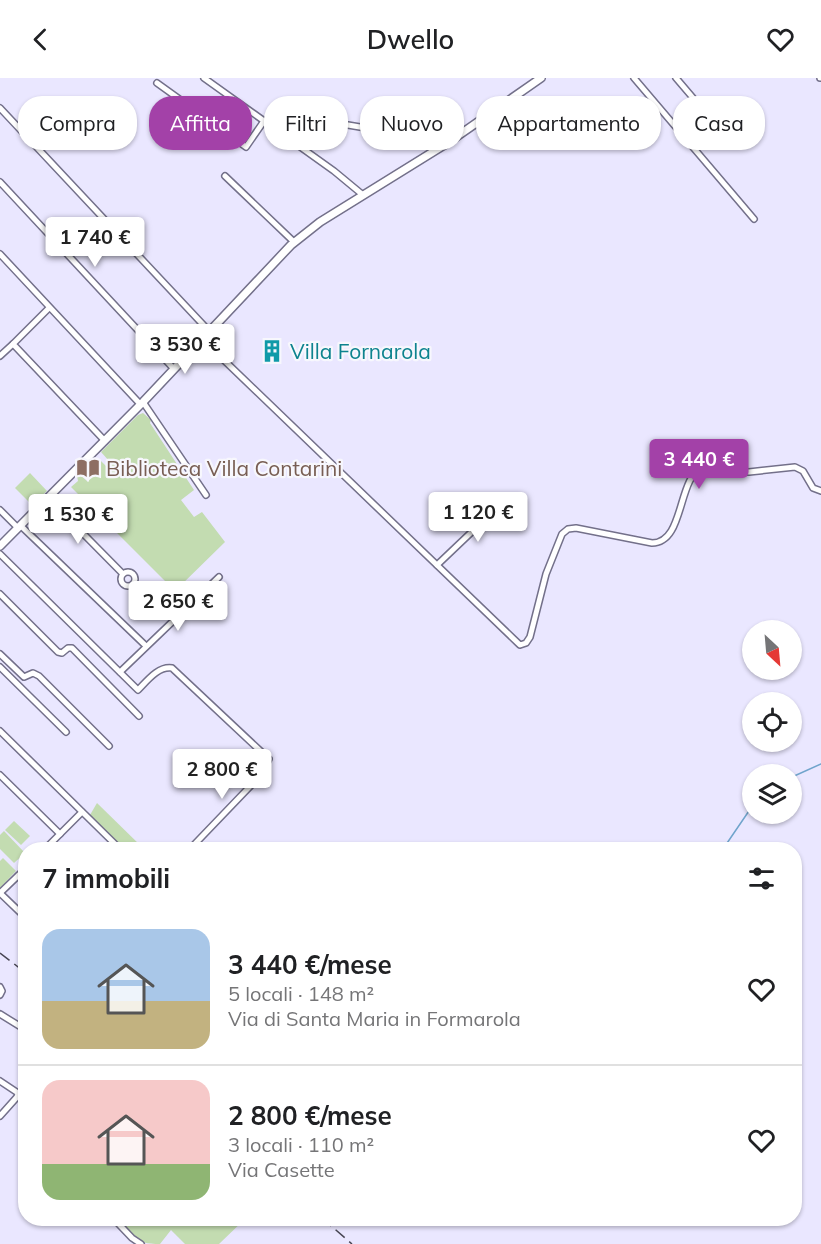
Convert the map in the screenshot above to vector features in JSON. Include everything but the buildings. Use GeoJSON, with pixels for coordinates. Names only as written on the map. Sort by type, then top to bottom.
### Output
{"type":"FeatureCollection","features":[{"type":"Feature","properties":{"kind":"main road"},"geometry":{"type":"LineString","coordinates":[[464,132],[541,78]]}},
{"type":"Feature","properties":{"kind":"main road"},"geometry":{"type":"LineString","coordinates":[[0,546],[142,404],[294,242],[320,222],[436,150]]}},
{"type":"Feature","properties":{"kind":"street"},"geometry":{"type":"LineString","coordinates":[[157,83],[246,147],[264,121],[204,78]]}},
{"type":"Feature","properties":{"kind":"street"},"geometry":{"type":"LineString","coordinates":[[634,78],[754,219]]}},
{"type":"Feature","properties":{"kind":"street"},"geometry":{"type":"LineString","coordinates":[[676,78],[691,96]]}},
{"type":"Feature","properties":{"kind":"street"},"geometry":{"type":"LineString","coordinates":[[0,108],[209,331]]}},
{"type":"Feature","properties":{"kind":"street"},"geometry":{"type":"LineString","coordinates":[[348,125],[360,127]]}},
{"type":"Feature","properties":{"kind":"street"},"geometry":{"type":"LineString","coordinates":[[305,150],[363,195]]}},
{"type":"Feature","properties":{"kind":"street"},"geometry":{"type":"LineString","coordinates":[[225,176],[294,242]]}},
{"type":"Feature","properties":{"kind":"street"},"geometry":{"type":"LineString","coordinates":[[0,182],[174,369]]}},
{"type":"Feature","properties":{"kind":"street"},"geometry":{"type":"LineString","coordinates":[[0,254],[142,404],[206,495]]}},
{"type":"Feature","properties":{"kind":"street"},"geometry":{"type":"LineString","coordinates":[[0,356],[49,308]]}},
{"type":"Feature","properties":{"kind":"street"},"geometry":{"type":"LineString","coordinates":[[202,339],[522,645],[530,637],[546,574],[562,534],[572,528],[654,543],[663,540],[672,527],[694,474],[703,467],[749,472],[795,467],[802,470],[813,488],[821,491]]}},
{"type":"Feature","properties":{"kind":"street"},"geometry":{"type":"LineString","coordinates":[[13,344],[105,441]]}},
{"type":"Feature","properties":{"kind":"street"},"geometry":{"type":"LineString","coordinates":[[49,499],[123,574]]}},
{"type":"Feature","properties":{"kind":"street"},"geometry":{"type":"LineString","coordinates":[[437,565],[479,525],[499,502]]}},
{"type":"Feature","properties":{"kind":"street"},"geometry":{"type":"LineString","coordinates":[[0,510],[146,646]]}},
{"type":"Feature","properties":{"kind":"street"},"geometry":{"type":"LineString","coordinates":[[0,554],[138,690],[162,669],[172,668],[269,759],[260,776],[197,842]]}},
{"type":"Feature","properties":{"kind":"street"},"geometry":{"type":"LineString","coordinates":[[123,574],[133,573],[135,580],[133,584]]}},
{"type":"Feature","properties":{"kind":"street"},"geometry":{"type":"LineString","coordinates":[[123,574],[122,583],[129,586],[133,584]]}},
{"type":"Feature","properties":{"kind":"street"},"geometry":{"type":"LineString","coordinates":[[120,672],[219,577]]}},
{"type":"Feature","properties":{"kind":"street"},"geometry":{"type":"LineString","coordinates":[[133,584],[156,606]]}},
{"type":"Feature","properties":{"kind":"street"},"geometry":{"type":"LineString","coordinates":[[0,594],[58,652],[72,648],[140,716]]}},
{"type":"Feature","properties":{"kind":"street"},"geometry":{"type":"LineString","coordinates":[[0,654],[24,677]]}},
{"type":"Feature","properties":{"kind":"street"},"geometry":{"type":"LineString","coordinates":[[0,667],[66,732]]}},
{"type":"Feature","properties":{"kind":"street"},"geometry":{"type":"LineString","coordinates":[[17,684],[24,677],[33,673],[39,675],[109,746]]}},
{"type":"Feature","properties":{"kind":"street"},"geometry":{"type":"LineString","coordinates":[[0,731],[113,842]]}},
{"type":"Feature","properties":{"kind":"street"},"geometry":{"type":"LineString","coordinates":[[0,775],[60,834]]}},
{"type":"Feature","properties":{"kind":"street"},"geometry":{"type":"LineString","coordinates":[[52,842],[82,812]]}},
{"type":"Feature","properties":{"kind":"street"},"geometry":{"type":"LineString","coordinates":[[18,876],[0,893],[18,910]]}},
{"type":"Feature","properties":{"kind":"street"},"geometry":{"type":"LineString","coordinates":[[0,987],[2,991],[0,995]]}},
{"type":"Feature","properties":{"kind":"street"},"geometry":{"type":"LineString","coordinates":[[0,1014],[18,1022]]}},
{"type":"Feature","properties":{"kind":"street"},"geometry":{"type":"LineString","coordinates":[[0,1081],[18,1093],[0,1116]]}},
{"type":"Feature","properties":{"kind":"street"},"geometry":{"type":"LineString","coordinates":[[121,1226],[141,1244]]}},
{"type":"Feature","properties":{"kind":"green space"},"geometry":{"type":"Polygon","coordinates":[[[143,413],[151,420],[150,423],[194,490],[181,500],[194,517],[202,512],[225,542],[175,591],[71,487],[78,481],[79,474],[87,481],[94,474],[90,469],[100,460],[106,466],[110,462],[101,452],[138,415],[143,413]]]}},
{"type":"Feature","properties":{"kind":"green space"},"geometry":{"type":"Polygon","coordinates":[[[30,473],[47,491],[32,505],[15,488],[30,473]]]}},
{"type":"Feature","properties":{"kind":"green space"},"geometry":{"type":"Polygon","coordinates":[[[97,803],[137,842],[117,842],[90,815],[97,803]]]}},
{"type":"Feature","properties":{"kind":"green space"},"geometry":{"type":"Polygon","coordinates":[[[14,821],[30,836],[24,842],[18,842],[5,830],[14,821]]]}},
{"type":"Feature","properties":{"kind":"green space"},"geometry":{"type":"Polygon","coordinates":[[[4,831],[18,846],[18,859],[14,863],[0,849],[0,835],[4,831]]]}},
{"type":"Feature","properties":{"kind":"green space"},"geometry":{"type":"Polygon","coordinates":[[[3,858],[16,871],[0,888],[0,861],[3,858]]]}},
{"type":"Feature","properties":{"kind":"green space"},"geometry":{"type":"Polygon","coordinates":[[[122,1226],[238,1226],[219,1244],[185,1244],[171,1230],[160,1244],[151,1244],[139,1241],[122,1226]]]}},
{"type":"Feature","properties":{"kind":"waterway"},"geometry":{"type":"LineString","coordinates":[[802,773],[821,764]]}},
{"type":"Feature","properties":{"kind":"waterway"},"geometry":{"type":"LineString","coordinates":[[728,842],[742,821]]}},
{"type":"Feature","properties":{"kind":"railway"},"geometry":{"type":"LineString","coordinates":[[0,953],[18,967]]}},
{"type":"Feature","properties":{"kind":"railway"},"geometry":{"type":"LineString","coordinates":[[331,1226],[352,1244]]}},
{"type":"Feature","properties":{"kind":"place","name":"Villa Fornarola"},"geometry":{"type":"Point","coordinates":[272,351]}},
{"type":"Feature","properties":{"kind":"place","name":"Biblioteca Villa Contarini"},"geometry":{"type":"Point","coordinates":[88,468]}}]}
